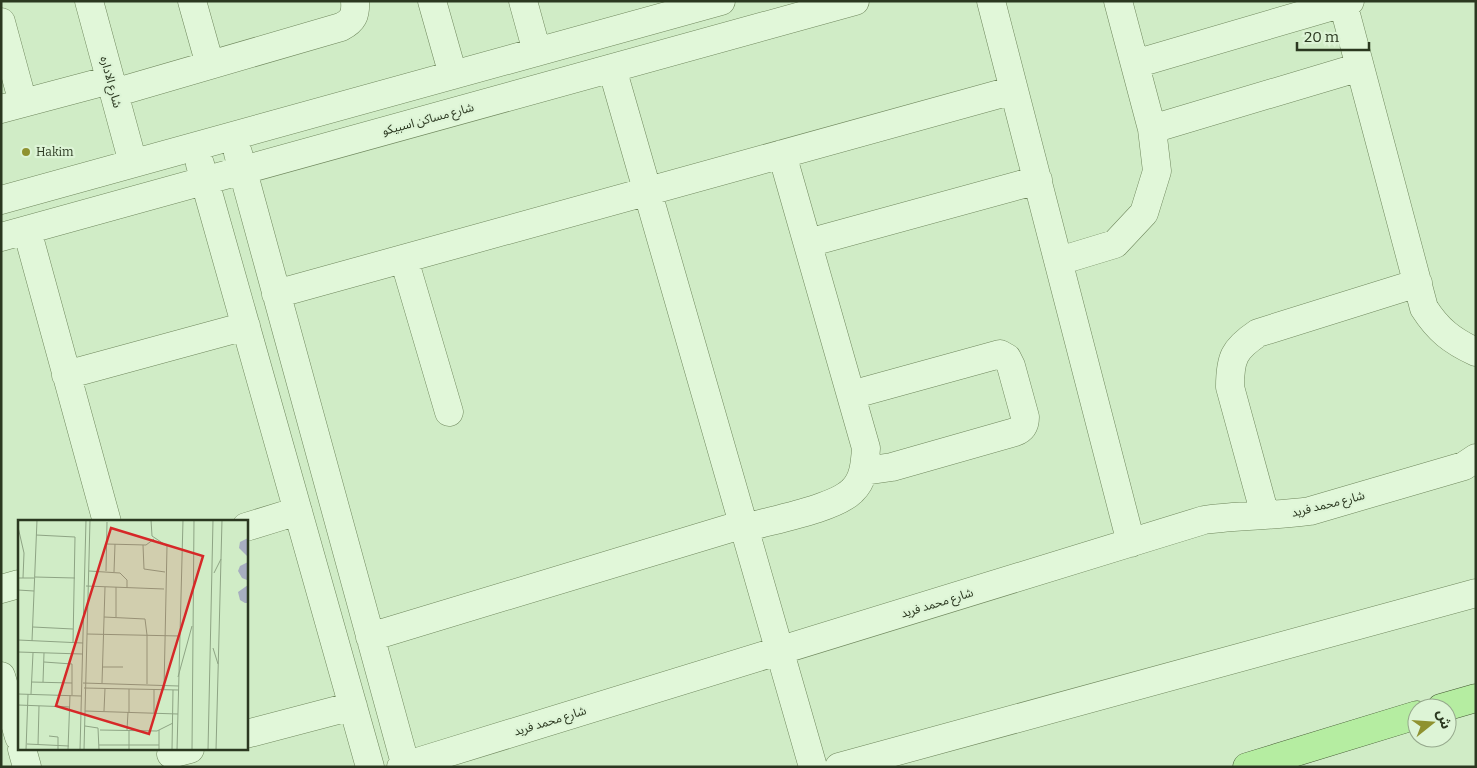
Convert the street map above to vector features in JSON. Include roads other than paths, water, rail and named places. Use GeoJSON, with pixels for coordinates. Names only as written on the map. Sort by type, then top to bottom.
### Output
{"type":"FeatureCollection","features":[{"type":"Feature","properties":{"kind":"main road"},"geometry":{"type":"LineString","coordinates":[[1457,704],[1476,698]]}},
{"type":"Feature","properties":{"kind":"main road"},"geometry":{"type":"LineString","coordinates":[[1248,767],[1407,718]]}},
{"type":"Feature","properties":{"kind":"street","name":"شارع الاداره"},"geometry":{"type":"LineString","coordinates":[[89,1],[133,163]]}},
{"type":"Feature","properties":{"kind":"street"},"geometry":{"type":"LineString","coordinates":[[192,1],[210,66]]}},
{"type":"Feature","properties":{"kind":"street"},"geometry":{"type":"LineString","coordinates":[[1,22],[12,106],[210,66],[341,27],[351,22],[356,11],[355,1]]}},
{"type":"Feature","properties":{"kind":"street"},"geometry":{"type":"LineString","coordinates":[[432,1],[453,75]]}},
{"type":"Feature","properties":{"kind":"street"},"geometry":{"type":"LineString","coordinates":[[523,1],[536,52]]}},
{"type":"Feature","properties":{"kind":"street"},"geometry":{"type":"LineString","coordinates":[[1,200],[721,1]]}},
{"type":"Feature","properties":{"kind":"street","name":"شارع مساكن اسبيكو"},"geometry":{"type":"LineString","coordinates":[[14,233],[855,1]]}},
{"type":"Feature","properties":{"kind":"street"},"geometry":{"type":"LineString","coordinates":[[991,1],[1131,543]]}},
{"type":"Feature","properties":{"kind":"street"},"geometry":{"type":"LineString","coordinates":[[1058,261],[1115,244],[1144,213],[1157,172],[1152,128],[1118,1]]}},
{"type":"Feature","properties":{"kind":"street"},"geometry":{"type":"LineString","coordinates":[[1135,64],[1346,2],[1360,68],[1424,308],[1436,326],[1452,341],[1476,352]]}},
{"type":"Feature","properties":{"kind":"street"},"geometry":{"type":"LineString","coordinates":[[612,68],[813,767]]}},
{"type":"Feature","properties":{"kind":"street"},"geometry":{"type":"LineString","coordinates":[[1152,128],[1360,68]]}},
{"type":"Feature","properties":{"kind":"street"},"geometry":{"type":"LineString","coordinates":[[276,294],[1014,90]]}},
{"type":"Feature","properties":{"kind":"street"},"geometry":{"type":"LineString","coordinates":[[233,136],[404,766]]}},
{"type":"Feature","properties":{"kind":"street"},"geometry":{"type":"LineString","coordinates":[[195,146],[370,767]]}},
{"type":"Feature","properties":{"kind":"street"},"geometry":{"type":"LineString","coordinates":[[370,637],[744,526],[833,503],[852,491],[864,471],[866,448],[782,154]]}},
{"type":"Feature","properties":{"kind":"street"},"geometry":{"type":"LineString","coordinates":[[808,243],[1038,180]]}},
{"type":"Feature","properties":{"kind":"street"},"geometry":{"type":"LineString","coordinates":[[14,233],[66,375],[106,520]]}},
{"type":"Feature","properties":{"kind":"street"},"geometry":{"type":"LineString","coordinates":[[404,259],[449,412]]}},
{"type":"Feature","properties":{"kind":"street"},"geometry":{"type":"LineString","coordinates":[[1265,515],[1230,387],[1230,365],[1240,346],[1258,333],[1418,283]]}},
{"type":"Feature","properties":{"kind":"street"},"geometry":{"type":"LineString","coordinates":[[66,375],[246,326]]}},
{"type":"Feature","properties":{"kind":"street"},"geometry":{"type":"LineString","coordinates":[[851,395],[1000,354],[1007,358],[1011,366],[1025,417],[1025,424],[1015,432],[892,467],[864,471]]}},
{"type":"Feature","properties":{"kind":"street","name":"شارع محمد فريد"},"geometry":{"type":"LineString","coordinates":[[404,766],[1204,520],[1310,510],[1464,466],[1476,458]]}},
{"type":"Feature","properties":{"kind":"street"},"geometry":{"type":"LineString","coordinates":[[248,526],[298,512]]}},
{"type":"Feature","properties":{"kind":"street"},"geometry":{"type":"LineString","coordinates":[[1,589],[18,584]]}},
{"type":"Feature","properties":{"kind":"street"},"geometry":{"type":"LineString","coordinates":[[839,767],[1476,593]]}},
{"type":"Feature","properties":{"kind":"street"},"geometry":{"type":"LineString","coordinates":[[1,676],[18,734]]}},
{"type":"Feature","properties":{"kind":"street"},"geometry":{"type":"LineString","coordinates":[[248,733],[352,706]]}},
{"type":"Feature","properties":{"kind":"street"},"geometry":{"type":"LineString","coordinates":[[22,750],[27,767]]}},
{"type":"Feature","properties":{"kind":"place","name":"Hakim"},"geometry":{"type":"Point","coordinates":[26,152]}}]}
